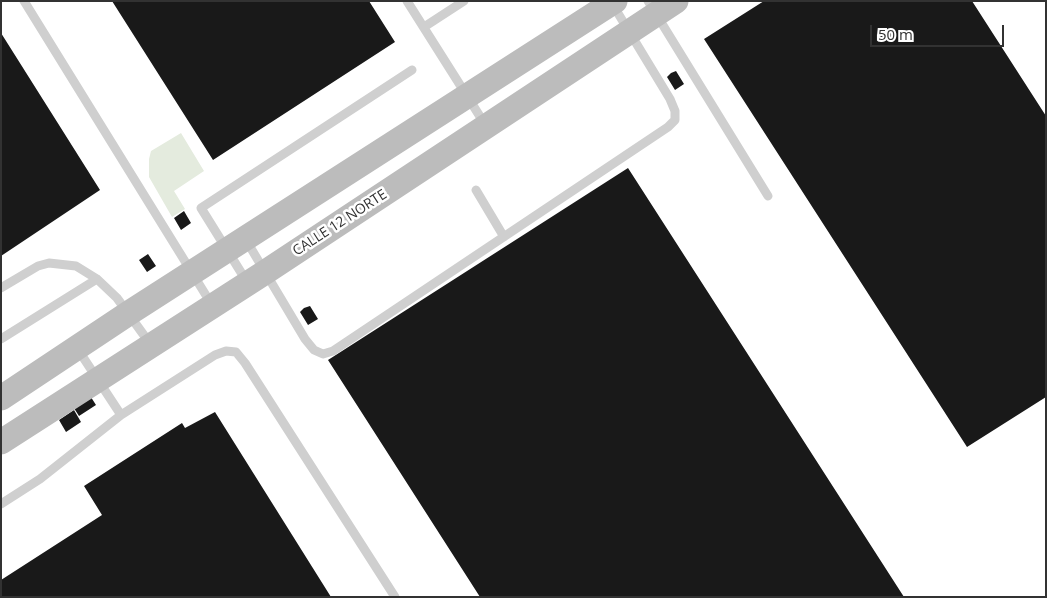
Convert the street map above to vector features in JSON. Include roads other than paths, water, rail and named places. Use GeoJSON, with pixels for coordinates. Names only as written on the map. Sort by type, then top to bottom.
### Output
{"type":"FeatureCollection","features":[{"type":"Feature","properties":{"kind":"main road"},"geometry":{"type":"LineString","coordinates":[[1,398],[613,2]]}},
{"type":"Feature","properties":{"kind":"main road","name":"CALLE 12 NORTE"},"geometry":{"type":"LineString","coordinates":[[1,442],[256,278],[630,32],[660,6]]}},
{"type":"Feature","properties":{"kind":"lane"},"geometry":{"type":"LineString","coordinates":[[24,1],[212,306]]}},
{"type":"Feature","properties":{"kind":"lane"},"geometry":{"type":"LineString","coordinates":[[408,1],[487,126]]}},
{"type":"Feature","properties":{"kind":"lane"},"geometry":{"type":"LineString","coordinates":[[424,27],[464,1]]}},
{"type":"Feature","properties":{"kind":"lane"},"geometry":{"type":"LineString","coordinates":[[412,70],[200,208],[237,245],[256,278],[314,350],[323,354],[333,352],[668,127],[675,120],[675,111],[670,99],[613,2]]}},
{"type":"Feature","properties":{"kind":"lane"},"geometry":{"type":"LineString","coordinates":[[660,6],[768,196]]}},
{"type":"Feature","properties":{"kind":"lane"},"geometry":{"type":"LineString","coordinates":[[476,190],[504,237]]}},
{"type":"Feature","properties":{"kind":"lane"},"geometry":{"type":"LineString","coordinates":[[237,245],[256,278]]}},
{"type":"Feature","properties":{"kind":"lane"},"geometry":{"type":"LineString","coordinates":[[1,288],[38,266],[49,263],[76,266],[97,279],[117,298],[151,345]]}},
{"type":"Feature","properties":{"kind":"lane"},"geometry":{"type":"LineString","coordinates":[[1,339],[97,279]]}},
{"type":"Feature","properties":{"kind":"lane"},"geometry":{"type":"LineString","coordinates":[[77,348],[121,415]]}},
{"type":"Feature","properties":{"kind":"lane"},"geometry":{"type":"LineString","coordinates":[[1,504],[40,479],[121,415],[215,355],[226,351],[236,352],[245,363],[395,597]]}}]}
